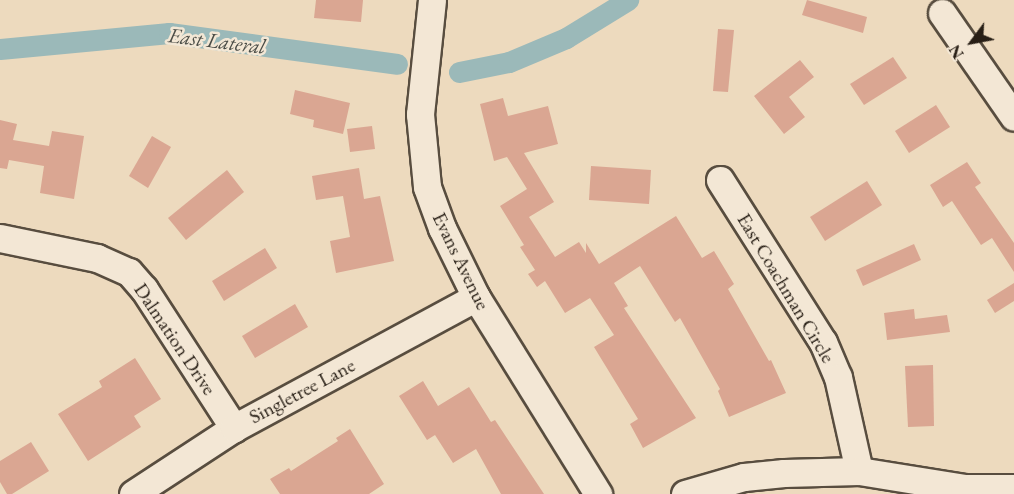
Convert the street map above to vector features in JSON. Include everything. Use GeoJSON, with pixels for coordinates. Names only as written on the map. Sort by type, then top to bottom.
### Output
{"type":"FeatureCollection","features":[{"type":"Feature","properties":{"kind":"street","name":"Evans Avenue"},"geometry":{"type":"LineString","coordinates":[[432,0],[420,114],[427,187],[442,228],[476,297],[598,494]]}},
{"type":"Feature","properties":{"kind":"street"},"geometry":{"type":"LineString","coordinates":[[942,13],[1012,110]]}},
{"type":"Feature","properties":{"kind":"street","name":"East Coachman Circle"},"geometry":{"type":"LineString","coordinates":[[720,180],[823,342],[838,377],[860,471]]}},
{"type":"Feature","properties":{"kind":"street","name":"Dalmation Drive"},"geometry":{"type":"LineString","coordinates":[[0,238],[97,258],[129,272],[144,289],[234,428]]}},
{"type":"Feature","properties":{"kind":"street","name":"Singletree Lane"},"geometry":{"type":"LineString","coordinates":[[133,494],[234,428],[476,297]]}},
{"type":"Feature","properties":{"kind":"street"},"geometry":{"type":"LineString","coordinates":[[685,494],[744,477],[860,471],[964,488],[1014,488]]}},
{"type":"Feature","properties":{"kind":"building"},"geometry":{"type":"Polygon","coordinates":[[[316,0],[363,0],[361,22],[314,18],[316,0]]]}},
{"type":"Feature","properties":{"kind":"building"},"geometry":{"type":"Polygon","coordinates":[[[807,0],[867,17],[863,33],[802,15],[807,0]]]}},
{"type":"Feature","properties":{"kind":"building"},"geometry":{"type":"Polygon","coordinates":[[[718,29],[734,30],[728,92],[713,91],[718,29]]]}},
{"type":"Feature","properties":{"kind":"building"},"geometry":{"type":"Polygon","coordinates":[[[893,57],[907,78],[864,105],[850,84],[893,57]]]}},
{"type":"Feature","properties":{"kind":"building"},"geometry":{"type":"Polygon","coordinates":[[[800,60],[814,77],[789,97],[805,117],[784,134],[754,96],[800,60]]]}},
{"type":"Feature","properties":{"kind":"building"},"geometry":{"type":"Polygon","coordinates":[[[295,90],[350,103],[343,134],[313,127],[314,120],[290,114],[295,90]]]}},
{"type":"Feature","properties":{"kind":"building"},"geometry":{"type":"Polygon","coordinates":[[[503,98],[508,116],[548,106],[558,144],[524,153],[554,202],[529,217],[555,257],[579,242],[586,253],[586,243],[599,264],[676,216],[702,258],[714,251],[734,284],[728,289],[769,361],[771,360],[786,393],[729,417],[718,391],[720,389],[680,318],[675,322],[640,266],[614,283],[628,306],[624,308],[696,418],[643,448],[630,424],[638,419],[594,347],[614,335],[590,298],[565,313],[545,281],[537,287],[528,274],[535,270],[520,247],[524,245],[500,206],[527,189],[507,157],[494,161],[480,104],[503,98]]]}},
{"type":"Feature","properties":{"kind":"building"},"geometry":{"type":"Polygon","coordinates":[[[936,105],[950,127],[909,153],[895,131],[936,105]]]}},
{"type":"Feature","properties":{"kind":"building"},"geometry":{"type":"Polygon","coordinates":[[[0,120],[17,124],[13,140],[49,146],[52,131],[84,136],[74,199],[40,193],[44,166],[9,160],[7,169],[0,168],[0,120]]]}},
{"type":"Feature","properties":{"kind":"building"},"geometry":{"type":"Polygon","coordinates":[[[372,126],[375,149],[350,152],[347,129],[372,126]]]}},
{"type":"Feature","properties":{"kind":"building"},"geometry":{"type":"Polygon","coordinates":[[[152,136],[171,147],[148,188],[129,176],[152,136]]]}},
{"type":"Feature","properties":{"kind":"building"},"geometry":{"type":"Polygon","coordinates":[[[967,162],[981,183],[975,187],[1014,243],[1014,272],[992,238],[981,245],[952,201],[943,207],[930,185],[967,162]]]}},
{"type":"Feature","properties":{"kind":"building"},"geometry":{"type":"Polygon","coordinates":[[[591,166],[651,170],[649,204],[589,200],[591,166]]]}},
{"type":"Feature","properties":{"kind":"building"},"geometry":{"type":"Polygon","coordinates":[[[359,168],[364,199],[380,196],[394,261],[336,273],[330,241],[350,237],[343,196],[316,200],[312,176],[359,168]]]}},
{"type":"Feature","properties":{"kind":"building"},"geometry":{"type":"Polygon","coordinates":[[[227,170],[244,192],[186,240],[168,218],[227,170]]]}},
{"type":"Feature","properties":{"kind":"building"},"geometry":{"type":"Polygon","coordinates":[[[867,181],[882,205],[825,241],[810,217],[867,181]]]}},
{"type":"Feature","properties":{"kind":"building"},"geometry":{"type":"Polygon","coordinates":[[[914,244],[921,260],[863,286],[856,270],[914,244]]]}},
{"type":"Feature","properties":{"kind":"building"},"geometry":{"type":"Polygon","coordinates":[[[265,248],[277,268],[224,301],[212,281],[265,248]]]}},
{"type":"Feature","properties":{"kind":"building"},"geometry":{"type":"Polygon","coordinates":[[[1014,283],[1014,301],[995,313],[987,300],[1014,283]]]}},
{"type":"Feature","properties":{"kind":"building"},"geometry":{"type":"Polygon","coordinates":[[[295,304],[308,327],[255,358],[242,336],[295,304]]]}},
{"type":"Feature","properties":{"kind":"building"},"geometry":{"type":"Polygon","coordinates":[[[914,309],[915,319],[947,315],[950,332],[887,340],[884,313],[914,309]]]}},
{"type":"Feature","properties":{"kind":"building"},"geometry":{"type":"Polygon","coordinates":[[[135,358],[161,399],[134,416],[141,427],[88,461],[58,414],[102,387],[99,381],[135,358]]]}},
{"type":"Feature","properties":{"kind":"building"},"geometry":{"type":"Polygon","coordinates":[[[933,365],[934,426],[908,427],[905,366],[933,365]]]}},
{"type":"Feature","properties":{"kind":"building"},"geometry":{"type":"Polygon","coordinates":[[[423,381],[438,406],[469,387],[491,422],[495,420],[544,494],[501,494],[476,449],[453,463],[435,435],[427,440],[399,396],[423,381]]]}},
{"type":"Feature","properties":{"kind":"building"},"geometry":{"type":"Polygon","coordinates":[[[350,429],[384,484],[369,494],[280,494],[270,479],[289,468],[291,471],[338,441],[336,438],[350,429]]]}},
{"type":"Feature","properties":{"kind":"building"},"geometry":{"type":"Polygon","coordinates":[[[31,442],[49,471],[12,494],[7,494],[0,482],[0,461],[31,442]]]}},
{"type":"Feature","properties":{"kind":"waterway","name":"East Lateral"},"geometry":{"type":"LineString","coordinates":[[459,72],[509,62],[566,38],[628,0]]}},
{"type":"Feature","properties":{"kind":"waterway","name":"East Lateral"},"geometry":{"type":"LineString","coordinates":[[0,49],[169,33],[397,64]]}}]}
